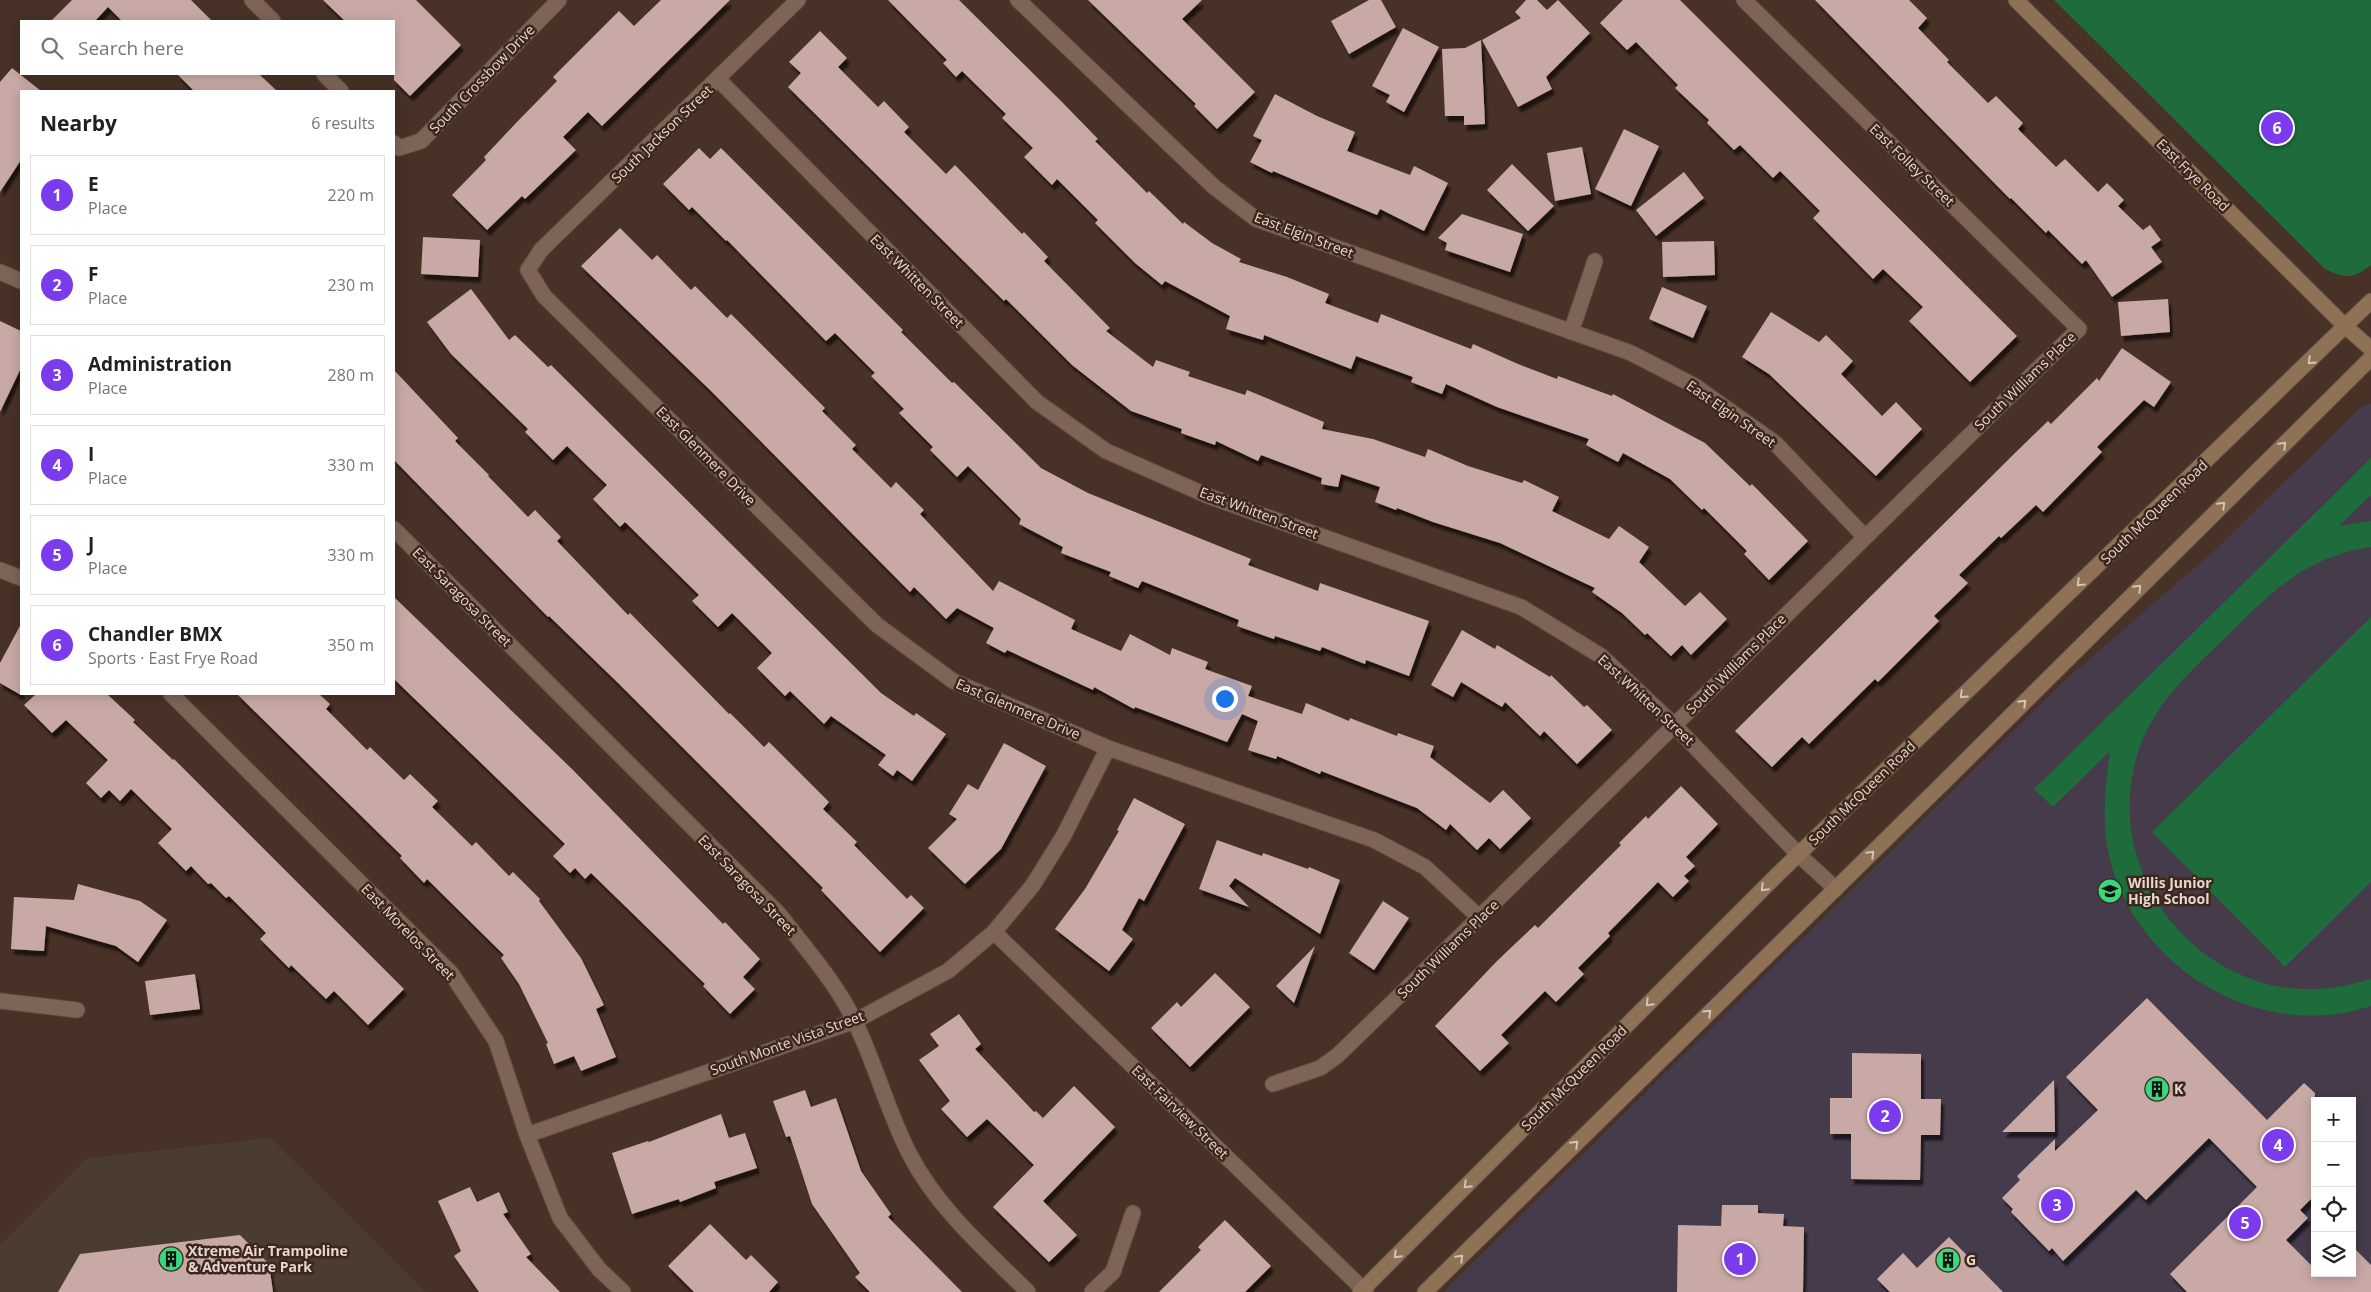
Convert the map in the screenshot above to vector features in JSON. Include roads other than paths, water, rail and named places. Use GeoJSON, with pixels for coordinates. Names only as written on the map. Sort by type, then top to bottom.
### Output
{"type":"FeatureCollection","features":[{"type":"Feature","properties":{"kind":"main road","name":"East Frye Road"},"geometry":{"type":"LineString","coordinates":[[2016,0],[2345,326],[2371,349]]}},
{"type":"Feature","properties":{"kind":"main road","name":"South McQueen Road"},"geometry":{"type":"LineString","coordinates":[[1363,1291],[1799,855],[2371,301]]}},
{"type":"Feature","properties":{"kind":"main road"},"geometry":{"type":"LineString","coordinates":[[1425,1292],[1836,889],[2371,358]]}},
{"type":"Feature","properties":{"kind":"street"},"geometry":{"type":"LineString","coordinates":[[252,0],[272,20]]}},
{"type":"Feature","properties":{"kind":"street","name":"South Crossbow Drive"},"geometry":{"type":"LineString","coordinates":[[396,145],[421,141],[559,0]]}},
{"type":"Feature","properties":{"kind":"street","name":"South Jackson Street"},"geometry":{"type":"LineString","coordinates":[[528,270],[541,250],[798,0]]}},
{"type":"Feature","properties":{"kind":"street","name":"East Folley Street"},"geometry":{"type":"LineString","coordinates":[[1744,0],[2079,329]]}},
{"type":"Feature","properties":{"kind":"street","name":"East Elgin Street"},"geometry":{"type":"LineString","coordinates":[[1021,1],[1214,187],[1256,218],[1631,353],[1695,386],[1775,443],[1864,536]]}},
{"type":"Feature","properties":{"kind":"street"},"geometry":{"type":"LineString","coordinates":[[325,75],[340,90]]}},
{"type":"Feature","properties":{"kind":"street","name":"East Whitten Street"},"geometry":{"type":"LineString","coordinates":[[718,79],[1037,402],[1106,451],[1208,496],[1521,607],[1601,656],[1675,726],[1799,855],[1836,889]]}},
{"type":"Feature","properties":{"kind":"street"},"geometry":{"type":"LineString","coordinates":[[1571,332],[1595,262]]}},
{"type":"Feature","properties":{"kind":"street","name":"East Glenmere Drive"},"geometry":{"type":"LineString","coordinates":[[528,270],[544,296],[877,625],[953,682],[1108,748],[1374,840],[1425,867],[1480,918]]}},
{"type":"Feature","properties":{"kind":"street"},"geometry":{"type":"LineString","coordinates":[[0,272],[20,281]]}},
{"type":"Feature","properties":{"kind":"street","name":"South Williams Place"},"geometry":{"type":"LineString","coordinates":[[1273,1084],[1320,1068],[1337,1056],[1675,726],[1864,536],[2079,329]]}},
{"type":"Feature","properties":{"kind":"street","name":"East Saragosa Street"},"geometry":{"type":"LineString","coordinates":[[395,530],[778,914],[822,968],[855,1021],[909,1155],[927,1183],[956,1221],[1028,1292]]}},
{"type":"Feature","properties":{"kind":"street"},"geometry":{"type":"LineString","coordinates":[[0,570],[20,578]]}},
{"type":"Feature","properties":{"kind":"street","name":"East Morelos Street"},"geometry":{"type":"LineString","coordinates":[[173,695],[451,973],[496,1041],[527,1135],[560,1218],[599,1269],[623,1292]]}},
{"type":"Feature","properties":{"kind":"street","name":"South Monte Vista Street"},"geometry":{"type":"LineString","coordinates":[[527,1135],[855,1021],[948,971],[994,932],[1038,877],[1064,835],[1108,748]]}},
{"type":"Feature","properties":{"kind":"street","name":"East Fairview Street"},"geometry":{"type":"LineString","coordinates":[[994,932],[1363,1291]]}},
{"type":"Feature","properties":{"kind":"street"},"geometry":{"type":"LineString","coordinates":[[0,1001],[77,1010]]}},
{"type":"Feature","properties":{"kind":"street"},"geometry":{"type":"LineString","coordinates":[[1092,1292],[1113,1272],[1132,1213]]}},
{"type":"Feature","properties":{"kind":"place","name":"Chandler BMX"},"geometry":{"type":"Point","coordinates":[2277,128]}},
{"type":"Feature","properties":{"kind":"place","name":"Willis Junior High School"},"geometry":{"type":"Point","coordinates":[2110,891]}},
{"type":"Feature","properties":{"kind":"place","name":"K"},"geometry":{"type":"Point","coordinates":[2157,1089]}},
{"type":"Feature","properties":{"kind":"place","name":"F"},"geometry":{"type":"Point","coordinates":[1885,1116]}},
{"type":"Feature","properties":{"kind":"place","name":"I"},"geometry":{"type":"Point","coordinates":[2278,1145]}},
{"type":"Feature","properties":{"kind":"place","name":"Administration"},"geometry":{"type":"Point","coordinates":[2057,1205]}},
{"type":"Feature","properties":{"kind":"place","name":"J"},"geometry":{"type":"Point","coordinates":[2245,1223]}},
{"type":"Feature","properties":{"kind":"place","name":"Xtreme Air Trampoline & Adventure Park"},"geometry":{"type":"Point","coordinates":[171,1259]}},
{"type":"Feature","properties":{"kind":"place","name":"E"},"geometry":{"type":"Point","coordinates":[1740,1259]}},
{"type":"Feature","properties":{"kind":"place","name":"G"},"geometry":{"type":"Point","coordinates":[1948,1260]}}]}
